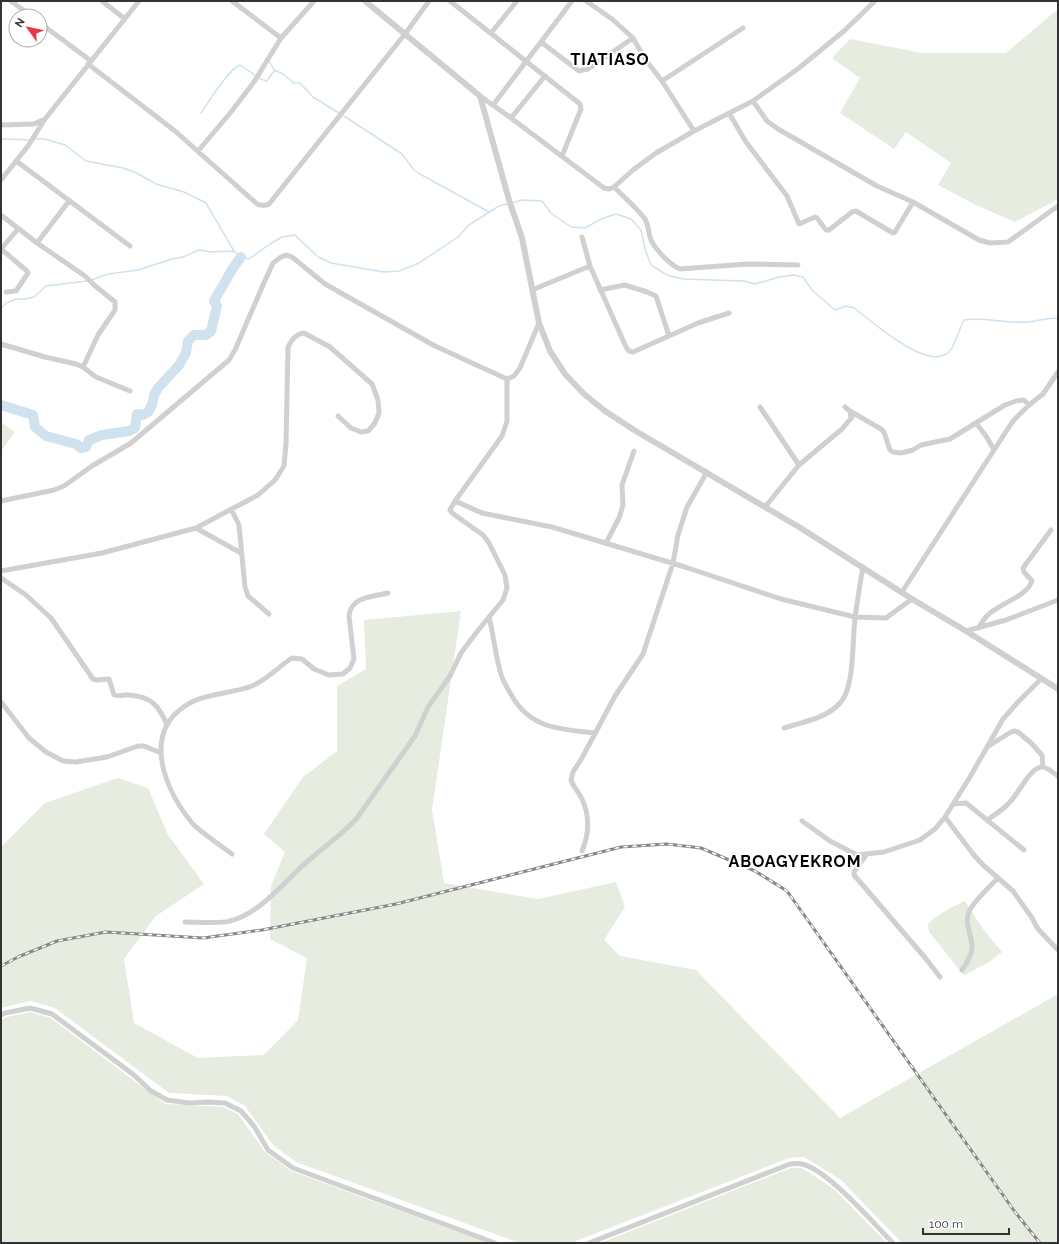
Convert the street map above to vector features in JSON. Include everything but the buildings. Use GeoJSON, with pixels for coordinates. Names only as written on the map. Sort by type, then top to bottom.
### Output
{"type":"FeatureCollection","features":[{"type":"Feature","properties":{"kind":"street"},"geometry":{"type":"LineString","coordinates":[[11,1],[20,8]]}},
{"type":"Feature","properties":{"kind":"street"},"geometry":{"type":"LineString","coordinates":[[102,1],[125,19]]}},
{"type":"Feature","properties":{"kind":"street"},"geometry":{"type":"LineString","coordinates":[[1,180],[28,146],[36,131],[45,119],[139,1]]}},
{"type":"Feature","properties":{"kind":"street"},"geometry":{"type":"LineString","coordinates":[[232,1],[281,38]]}},
{"type":"Feature","properties":{"kind":"street"},"geometry":{"type":"LineString","coordinates":[[198,152],[254,82],[281,38],[314,1]]}},
{"type":"Feature","properties":{"kind":"street"},"geometry":{"type":"LineString","coordinates":[[364,1],[480,96],[604,188],[609,189],[614,187],[633,170],[656,154],[694,131],[753,101],[799,68],[844,31],[876,1]]}},
{"type":"Feature","properties":{"kind":"street"},"geometry":{"type":"LineString","coordinates":[[48,29],[164,122],[261,206],[270,204],[406,34],[429,1]]}},
{"type":"Feature","properties":{"kind":"street"},"geometry":{"type":"LineString","coordinates":[[450,1],[580,104],[581,109],[562,156]]}},
{"type":"Feature","properties":{"kind":"street"},"geometry":{"type":"LineString","coordinates":[[491,33],[517,1]]}},
{"type":"Feature","properties":{"kind":"street"},"geometry":{"type":"LineString","coordinates":[[493,105],[572,1]]}},
{"type":"Feature","properties":{"kind":"street"},"geometry":{"type":"LineString","coordinates":[[586,1],[612,18],[634,38],[645,59],[662,81],[694,131]]}},
{"type":"Feature","properties":{"kind":"street"},"geometry":{"type":"LineString","coordinates":[[662,81],[743,28]]}},
{"type":"Feature","properties":{"kind":"street"},"geometry":{"type":"LineString","coordinates":[[541,42],[580,71],[588,69],[634,38]]}},
{"type":"Feature","properties":{"kind":"street"},"geometry":{"type":"LineString","coordinates":[[511,118],[545,76]]}},
{"type":"Feature","properties":{"kind":"street"},"geometry":{"type":"LineString","coordinates":[[480,96],[508,200],[522,238],[539,323],[550,351],[565,374],[584,394],[605,411],[634,430],[765,507],[912,599],[966,630],[1057,688]]}},
{"type":"Feature","properties":{"kind":"street"},"geometry":{"type":"LineString","coordinates":[[753,101],[767,121],[778,129],[877,186],[913,202],[979,240],[1000,244],[1008,242],[1058,206]]}},
{"type":"Feature","properties":{"kind":"street"},"geometry":{"type":"LineString","coordinates":[[729,113],[746,142],[787,196],[799,224],[815,217],[826,230],[829,230],[856,210],[893,233],[913,202]]}},
{"type":"Feature","properties":{"kind":"street"},"geometry":{"type":"LineString","coordinates":[[1,125],[34,124],[45,119]]}},
{"type":"Feature","properties":{"kind":"street"},"geometry":{"type":"LineString","coordinates":[[16,162],[130,246]]}},
{"type":"Feature","properties":{"kind":"street"},"geometry":{"type":"LineString","coordinates":[[614,187],[646,221],[651,240],[674,267],[680,269],[747,264],[798,265]]}},
{"type":"Feature","properties":{"kind":"street"},"geometry":{"type":"LineString","coordinates":[[37,243],[69,201]]}},
{"type":"Feature","properties":{"kind":"street"},"geometry":{"type":"LineString","coordinates":[[1,215],[37,243],[85,276],[115,302],[115,310],[98,335],[83,367]]}},
{"type":"Feature","properties":{"kind":"street"},"geometry":{"type":"LineString","coordinates":[[6,292],[16,290],[28,273],[1,249],[18,229]]}},
{"type":"Feature","properties":{"kind":"street"},"geometry":{"type":"LineString","coordinates":[[582,237],[590,266],[628,351],[633,352],[698,323],[729,313]]}},
{"type":"Feature","properties":{"kind":"street"},"geometry":{"type":"LineString","coordinates":[[1,500],[54,490],[64,486],[92,466],[131,443],[229,360],[235,350],[262,285],[273,263],[286,255],[292,257],[326,284],[428,342],[507,379],[514,376],[520,368],[539,323]]}},
{"type":"Feature","properties":{"kind":"street"},"geometry":{"type":"LineString","coordinates":[[532,290],[590,266]]}},
{"type":"Feature","properties":{"kind":"street"},"geometry":{"type":"LineString","coordinates":[[600,290],[625,285],[656,296],[669,336]]}},
{"type":"Feature","properties":{"kind":"street"},"geometry":{"type":"LineString","coordinates":[[1,571],[102,553],[196,528],[258,495],[275,480],[284,466],[286,444],[288,347],[292,339],[300,334],[304,333],[330,347],[372,384],[378,400],[379,413],[375,423],[368,431],[361,432],[351,428],[338,416]]}},
{"type":"Feature","properties":{"kind":"street"},"geometry":{"type":"LineString","coordinates":[[1,344],[45,357],[76,364],[83,367],[96,377],[130,391]]}},
{"type":"Feature","properties":{"kind":"street"},"geometry":{"type":"LineString","coordinates":[[902,592],[1013,421],[1043,394],[1058,372]]}},
{"type":"Feature","properties":{"kind":"street"},"geometry":{"type":"LineString","coordinates":[[185,922],[230,922],[252,912],[274,894],[308,860],[347,829],[357,818],[415,736],[428,706],[450,676],[461,653],[503,600],[507,588],[505,575],[489,543],[483,535],[450,510],[454,501],[502,436],[507,421],[507,379]]}},
{"type":"Feature","properties":{"kind":"street"},"geometry":{"type":"LineString","coordinates":[[845,406],[856,415],[881,429],[884,432],[890,450],[901,453],[913,450],[921,445],[950,439],[994,411],[1016,401],[1024,400],[1029,405]]}},
{"type":"Feature","properties":{"kind":"street"},"geometry":{"type":"LineString","coordinates":[[760,407],[799,465]]}},
{"type":"Feature","properties":{"kind":"street"},"geometry":{"type":"LineString","coordinates":[[850,411],[851,419]]}},
{"type":"Feature","properties":{"kind":"street"},"geometry":{"type":"LineString","coordinates":[[765,507],[799,465],[842,429],[856,415]]}},
{"type":"Feature","properties":{"kind":"street"},"geometry":{"type":"LineString","coordinates":[[976,423],[994,450]]}},
{"type":"Feature","properties":{"kind":"street"},"geometry":{"type":"LineString","coordinates":[[606,543],[619,518],[623,505],[622,485],[634,451]]}},
{"type":"Feature","properties":{"kind":"street"},"geometry":{"type":"LineString","coordinates":[[582,851],[586,840],[588,826],[587,814],[583,800],[571,780],[573,772],[615,696],[643,654],[673,563],[678,535],[687,507],[707,472]]}},
{"type":"Feature","properties":{"kind":"street"},"geometry":{"type":"LineString","coordinates":[[454,501],[482,513],[552,526],[673,563],[781,599],[855,617],[886,618],[912,599]]}},
{"type":"Feature","properties":{"kind":"street"},"geometry":{"type":"LineString","coordinates":[[231,509],[239,524],[245,587],[248,596],[269,614]]}},
{"type":"Feature","properties":{"kind":"street"},"geometry":{"type":"LineString","coordinates":[[196,528],[241,553]]}},
{"type":"Feature","properties":{"kind":"street"},"geometry":{"type":"LineString","coordinates":[[979,627],[988,615],[1022,593],[1030,584],[1032,581],[1024,572],[1023,568],[1051,530]]}},
{"type":"Feature","properties":{"kind":"street"},"geometry":{"type":"LineString","coordinates":[[784,728],[813,719],[831,710],[840,703],[845,696],[854,652],[855,617],[863,567]]}},
{"type":"Feature","properties":{"kind":"street"},"geometry":{"type":"LineString","coordinates":[[1,578],[26,594],[51,618],[93,679],[109,679],[114,694],[117,696],[129,694],[142,697],[153,702],[160,710],[167,725]]}},
{"type":"Feature","properties":{"kind":"street"},"geometry":{"type":"LineString","coordinates":[[232,854],[194,825],[174,796],[162,766],[161,753],[163,734],[167,725],[176,714],[186,706],[200,699],[252,686],[271,675],[292,658],[302,659],[314,669],[329,675],[343,674],[350,668],[354,659],[349,616],[350,608],[354,602],[360,599],[388,593]]}},
{"type":"Feature","properties":{"kind":"street"},"geometry":{"type":"LineString","coordinates":[[966,630],[1006,620],[1058,600]]}},
{"type":"Feature","properties":{"kind":"street"},"geometry":{"type":"LineString","coordinates":[[489,617],[494,635],[501,676],[514,700],[522,710],[542,724],[594,733]]}},
{"type":"Feature","properties":{"kind":"street"},"geometry":{"type":"LineString","coordinates":[[802,821],[830,841],[857,855],[884,852],[920,840],[935,829],[954,804],[1003,719],[1042,679]]}},
{"type":"Feature","properties":{"kind":"street"},"geometry":{"type":"LineString","coordinates":[[1,702],[29,738],[46,752],[63,761],[76,762],[107,758],[138,746],[144,746],[161,753]]}},
{"type":"Feature","properties":{"kind":"street"},"geometry":{"type":"LineString","coordinates":[[986,748],[1011,732],[1018,732],[1042,755],[1043,767]]}},
{"type":"Feature","properties":{"kind":"street"},"geometry":{"type":"LineString","coordinates":[[987,820],[1009,803],[1030,774],[1038,767],[1048,768],[1058,776]]}},
{"type":"Feature","properties":{"kind":"street"},"geometry":{"type":"LineString","coordinates":[[954,804],[966,803],[1024,850]]}},
{"type":"Feature","properties":{"kind":"street"},"geometry":{"type":"LineString","coordinates":[[945,817],[973,854],[997,879],[1013,891],[1038,929],[1058,950]]}},
{"type":"Feature","properties":{"kind":"street"},"geometry":{"type":"LineString","coordinates":[[866,854],[854,872],[854,875],[940,977]]}},
{"type":"Feature","properties":{"kind":"street"},"geometry":{"type":"LineString","coordinates":[[962,970],[969,959],[972,948],[968,926],[969,912],[997,879]]}},
{"type":"Feature","properties":{"kind":"street"},"geometry":{"type":"LineString","coordinates":[[1,1015],[30,1008],[52,1014],[134,1075],[151,1091],[167,1100],[189,1103],[225,1103],[241,1111],[254,1126],[268,1150],[293,1168],[495,1243]]}},
{"type":"Feature","properties":{"kind":"street"},"geometry":{"type":"LineString","coordinates":[[589,1243],[790,1164],[802,1164],[818,1171],[837,1186],[893,1243]]}},
{"type":"Feature","properties":{"kind":"shaded area"},"geometry":{"type":"Polygon","coordinates":[[[1058,9],[1058,199],[1015,222],[976,205],[938,185],[951,163],[906,132],[894,149],[840,113],[860,78],[832,58],[850,39],[922,53],[1006,53],[1058,9]]]}},
{"type":"Feature","properties":{"kind":"shaded area"},"geometry":{"type":"Polygon","coordinates":[[[1,422],[15,432],[1,451],[1,422]]]}},
{"type":"Feature","properties":{"kind":"shaded area"},"geometry":{"type":"Polygon","coordinates":[[[461,611],[432,810],[444,883],[538,899],[616,882],[625,907],[604,940],[620,956],[696,970],[840,1118],[1058,994],[1058,1243],[902,1243],[841,1180],[804,1157],[789,1158],[571,1243],[520,1243],[296,1162],[273,1145],[245,1106],[227,1096],[169,1093],[55,1008],[31,1001],[1,1008],[1,847],[45,803],[118,778],[148,788],[168,835],[204,884],[156,916],[124,959],[134,1023],[198,1058],[264,1055],[298,1020],[307,958],[270,939],[271,886],[285,852],[264,834],[303,777],[337,751],[337,686],[366,669],[364,620],[461,611]]]}},
{"type":"Feature","properties":{"kind":"shaded area"},"geometry":{"type":"Polygon","coordinates":[[[965,901],[983,929],[1002,952],[991,961],[965,975],[929,932],[928,924],[941,913],[965,901]]]}},
{"type":"Feature","properties":{"kind":"shaded area"},"geometry":{"type":"Polygon","coordinates":[[[30,1012],[51,1018],[165,1104],[224,1107],[238,1114],[265,1152],[291,1171],[488,1243],[1,1243],[1,1020],[7,1017],[30,1012]]]}},
{"type":"Feature","properties":{"kind":"shaded area"},"geometry":{"type":"Polygon","coordinates":[[[791,1168],[802,1168],[834,1189],[887,1243],[600,1243],[791,1168]]]}},
{"type":"Feature","properties":{"kind":"waterway"},"geometry":{"type":"LineString","coordinates":[[269,61],[274,70],[283,74],[294,83],[300,83],[313,97],[339,113]]}},
{"type":"Feature","properties":{"kind":"waterway"},"geometry":{"type":"LineString","coordinates":[[201,113],[230,72],[235,68],[240,65],[256,76]]}},
{"type":"Feature","properties":{"kind":"waterway"},"geometry":{"type":"LineString","coordinates":[[260,79],[267,81],[274,71]]}},
{"type":"Feature","properties":{"kind":"waterway"},"geometry":{"type":"LineString","coordinates":[[344,116],[402,154],[414,170],[420,174],[489,212]]}},
{"type":"Feature","properties":{"kind":"waterway"},"geometry":{"type":"LineString","coordinates":[[1,139],[31,140]]}},
{"type":"Feature","properties":{"kind":"waterway"},"geometry":{"type":"LineString","coordinates":[[35,139],[45,139],[65,145],[86,161],[123,168],[137,173],[156,184],[184,192],[206,203],[234,251],[241,257],[249,259],[282,237],[295,235],[318,257],[331,263],[384,272],[399,271],[419,263],[458,237],[469,225],[499,206],[508,204]]}},
{"type":"Feature","properties":{"kind":"waterway"},"geometry":{"type":"LineString","coordinates":[[512,203],[522,200],[542,201],[551,213],[571,227],[585,228],[601,219],[616,214],[631,219],[641,230],[645,249],[651,265],[667,275],[683,279],[744,281],[755,284],[779,277],[794,275],[803,277],[812,290],[835,310],[846,306],[854,308],[901,343],[915,351],[929,356],[941,356],[950,351],[964,320],[980,319],[1027,322],[1058,318]]}},
{"type":"Feature","properties":{"kind":"waterway"},"geometry":{"type":"LineString","coordinates":[[91,280],[108,274],[138,270],[183,257],[199,250],[212,252],[234,251]]}},
{"type":"Feature","properties":{"kind":"waterway"},"geometry":{"type":"LineString","coordinates":[[1,405],[33,415],[35,427],[46,436],[76,444],[81,448],[86,447],[89,440],[102,435],[129,431],[135,428],[137,414],[143,415],[148,412],[158,388],[179,365],[186,353],[188,341],[194,335],[206,335],[211,331],[217,306],[214,301],[241,257]]}},
{"type":"Feature","properties":{"kind":"waterway"},"geometry":{"type":"LineString","coordinates":[[1,308],[6,303],[16,299],[34,297],[46,286],[87,281]]}},
{"type":"Feature","properties":{"kind":"railway"},"geometry":{"type":"LineString","coordinates":[[1,966],[18,957],[57,941],[106,932],[203,938],[262,930],[396,904],[621,847],[667,844],[701,848],[755,871],[787,891],[1015,1212],[1040,1243]]}},
{"type":"Feature","properties":{"kind":"district","name":"TIATIASO"},"geometry":{"type":"Point","coordinates":[610,59]}},
{"type":"Feature","properties":{"kind":"district","name":"ABOAGYEKROM"},"geometry":{"type":"Point","coordinates":[795,861]}}]}
